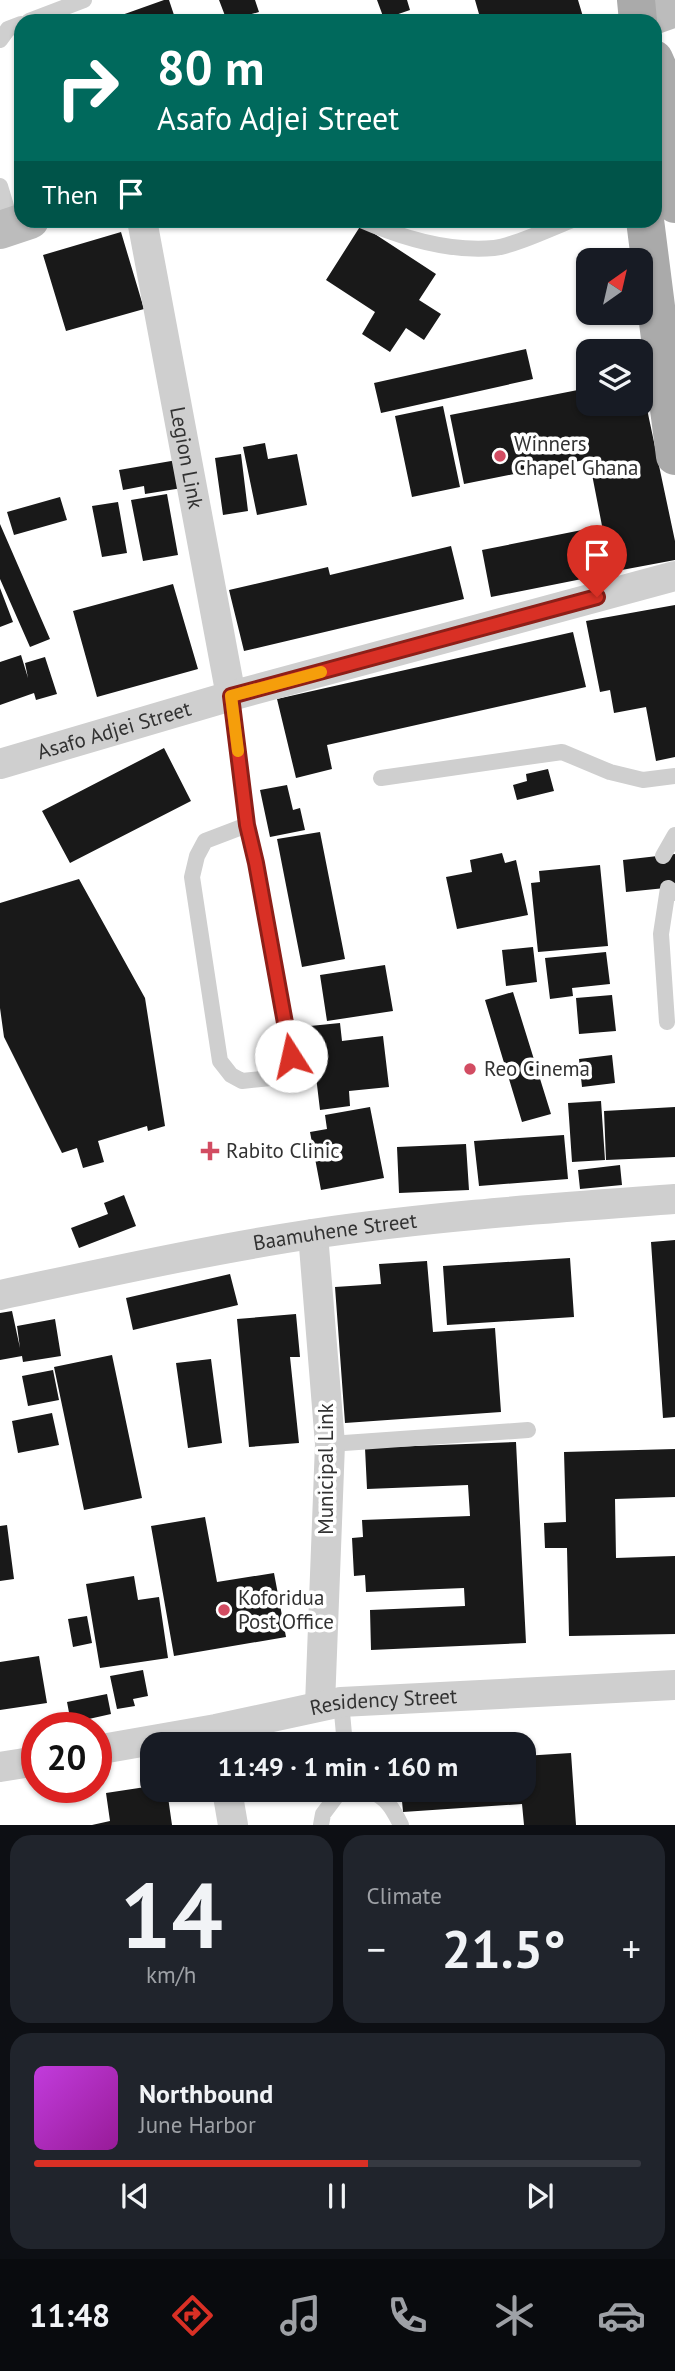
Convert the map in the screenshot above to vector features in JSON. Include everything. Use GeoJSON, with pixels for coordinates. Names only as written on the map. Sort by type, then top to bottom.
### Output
{"type":"FeatureCollection","features":[{"type":"Feature","properties":{"kind":"main road"},"geometry":{"type":"LineString","coordinates":[[662,77],[675,204]]}},
{"type":"Feature","properties":{"kind":"main road"},"geometry":{"type":"LineString","coordinates":[[646,228],[675,456]]}},
{"type":"Feature","properties":{"kind":"street"},"geometry":{"type":"LineString","coordinates":[[658,14],[675,8]]}},
{"type":"Feature","properties":{"kind":"street","name":"Legion Link"},"geometry":{"type":"LineString","coordinates":[[143,228],[231,696]]}},
{"type":"Feature","properties":{"kind":"street","name":"Asafo Adjei Street"},"geometry":{"type":"LineString","coordinates":[[0,764],[231,696],[675,576]]}},
{"type":"Feature","properties":{"kind":"street","name":"Baamuhene Street"},"geometry":{"type":"LineString","coordinates":[[0,1295],[191,1255],[313,1234],[506,1211],[675,1199]]}},
{"type":"Feature","properties":{"kind":"street","name":"Municipal Link"},"geometry":{"type":"LineString","coordinates":[[313,1234],[330,1444],[330,1704]]}},
{"type":"Feature","properties":{"kind":"street","name":"Residency Street"},"geometry":{"type":"LineString","coordinates":[[234,1732],[330,1704],[675,1685]]}},
{"type":"Feature","properties":{"kind":"street","name":"Residency Street"},"geometry":{"type":"LineString","coordinates":[[112,1748],[140,1745]]}},
{"type":"Feature","properties":{"kind":"street"},"geometry":{"type":"LineString","coordinates":[[0,1767],[21,1764]]}},
{"type":"Feature","properties":{"kind":"street"},"geometry":{"type":"LineString","coordinates":[[229,1802],[233,1825]]}},
{"type":"Feature","properties":{"kind":"lane"},"geometry":{"type":"LineString","coordinates":[[47,14],[84,0]]}},
{"type":"Feature","properties":{"kind":"lane"},"geometry":{"type":"LineString","coordinates":[[0,40],[8,29],[14,27]]}},
{"type":"Feature","properties":{"kind":"lane"},"geometry":{"type":"LineString","coordinates":[[0,186],[14,226]]}},
{"type":"Feature","properties":{"kind":"lane"},"geometry":{"type":"LineString","coordinates":[[379,228],[394,235],[444,246],[496,248],[550,228]]}},
{"type":"Feature","properties":{"kind":"lane"},"geometry":{"type":"LineString","coordinates":[[231,696],[247,825],[291,1056],[282,1070],[271,1078],[242,1081],[231,1075],[220,1062],[192,877],[197,856],[205,841],[247,825]]}},
{"type":"Feature","properties":{"kind":"lane"},"geometry":{"type":"LineString","coordinates":[[381,778],[562,752],[610,772],[643,780],[675,776]]}},
{"type":"Feature","properties":{"kind":"lane"},"geometry":{"type":"LineString","coordinates":[[663,856],[675,835]]}},
{"type":"Feature","properties":{"kind":"lane"},"geometry":{"type":"LineString","coordinates":[[667,1022],[661,934],[668,888],[675,893]]}},
{"type":"Feature","properties":{"kind":"lane"},"geometry":{"type":"LineString","coordinates":[[330,1444],[528,1430]]}},
{"type":"Feature","properties":{"kind":"lane"},"geometry":{"type":"LineString","coordinates":[[330,1704],[340,1732]]}},
{"type":"Feature","properties":{"kind":"lane"},"geometry":{"type":"LineString","coordinates":[[321,1825],[323,1814],[332,1802]]}},
{"type":"Feature","properties":{"kind":"lane"},"geometry":{"type":"LineString","coordinates":[[388,1802],[401,1825]]}},
{"type":"Feature","properties":{"kind":"building"},"geometry":{"type":"Polygon","coordinates":[[[169,0],[174,14],[125,14],[169,0]]]}},
{"type":"Feature","properties":{"kind":"building"},"geometry":{"type":"Polygon","coordinates":[[[219,0],[255,0],[259,12],[252,14],[224,14],[219,0]]]}},
{"type":"Feature","properties":{"kind":"building"},"geometry":{"type":"Polygon","coordinates":[[[377,0],[407,0],[410,10],[398,14],[382,14],[377,0]]]}},
{"type":"Feature","properties":{"kind":"building"},"geometry":{"type":"Polygon","coordinates":[[[475,0],[578,0],[582,14],[479,14],[475,0]]]}},
{"type":"Feature","properties":{"kind":"building"},"geometry":{"type":"Polygon","coordinates":[[[359,228],[366,228],[436,274],[419,300],[441,314],[424,340],[406,328],[390,352],[362,334],[375,312],[326,280],[359,228]]]}},
{"type":"Feature","properties":{"kind":"building"},"geometry":{"type":"Polygon","coordinates":[[[121,232],[144,309],[66,331],[43,255],[121,232]]]}},
{"type":"Feature","properties":{"kind":"building"},"geometry":{"type":"Polygon","coordinates":[[[526,349],[533,379],[381,413],[374,383],[526,349]]]}},
{"type":"Feature","properties":{"kind":"building"},"geometry":{"type":"Polygon","coordinates":[[[576,390],[576,416],[648,416],[675,541],[675,560],[611,572],[589,459],[464,484],[450,415],[576,390]]]}},
{"type":"Feature","properties":{"kind":"building"},"geometry":{"type":"Polygon","coordinates":[[[443,406],[460,487],[412,497],[395,416],[443,406]]]}},
{"type":"Feature","properties":{"kind":"building"},"geometry":{"type":"Polygon","coordinates":[[[265,443],[268,459],[297,454],[307,505],[257,515],[243,447],[265,443]]]}},
{"type":"Feature","properties":{"kind":"building"},"geometry":{"type":"Polygon","coordinates":[[[241,454],[248,511],[223,515],[215,458],[241,454]]]}},
{"type":"Feature","properties":{"kind":"building"},"geometry":{"type":"Polygon","coordinates":[[[177,460],[182,488],[145,494],[144,486],[123,490],[119,470],[177,460]]]}},
{"type":"Feature","properties":{"kind":"building"},"geometry":{"type":"Polygon","coordinates":[[[167,494],[178,555],[143,561],[131,500],[167,494]]]}},
{"type":"Feature","properties":{"kind":"building"},"geometry":{"type":"Polygon","coordinates":[[[60,497],[67,520],[14,535],[7,512],[60,497]]]}},
{"type":"Feature","properties":{"kind":"building"},"geometry":{"type":"Polygon","coordinates":[[[118,502],[127,553],[102,557],[92,506],[118,502]]]}},
{"type":"Feature","properties":{"kind":"building"},"geometry":{"type":"Polygon","coordinates":[[[0,524],[50,639],[30,647],[0,579],[0,524]]]}},
{"type":"Feature","properties":{"kind":"building"},"geometry":{"type":"Polygon","coordinates":[[[597,527],[607,574],[491,597],[482,550],[597,527]]]}},
{"type":"Feature","properties":{"kind":"building"},"geometry":{"type":"Polygon","coordinates":[[[451,546],[464,599],[244,651],[229,590],[328,567],[330,575],[451,546]]]}},
{"type":"Feature","properties":{"kind":"building"},"geometry":{"type":"Polygon","coordinates":[[[173,584],[198,669],[97,697],[73,611],[173,584]]]}},
{"type":"Feature","properties":{"kind":"building"},"geometry":{"type":"Polygon","coordinates":[[[0,588],[13,622],[0,627],[0,588]]]}},
{"type":"Feature","properties":{"kind":"building"},"geometry":{"type":"Polygon","coordinates":[[[675,605],[675,757],[656,761],[646,707],[614,713],[610,690],[600,692],[586,621],[675,605]]]}},
{"type":"Feature","properties":{"kind":"building"},"geometry":{"type":"Polygon","coordinates":[[[573,632],[586,687],[327,745],[332,769],[296,778],[277,699],[573,632]]]}},
{"type":"Feature","properties":{"kind":"building"},"geometry":{"type":"Polygon","coordinates":[[[21,655],[28,678],[25,663],[45,657],[57,694],[36,700],[34,693],[0,705],[0,662],[21,655]]]}},
{"type":"Feature","properties":{"kind":"building"},"geometry":{"type":"Polygon","coordinates":[[[164,748],[191,801],[70,863],[42,811],[164,748]]]}},
{"type":"Feature","properties":{"kind":"building"},"geometry":{"type":"Polygon","coordinates":[[[548,769],[554,791],[517,800],[513,785],[527,781],[526,774],[548,769]]]}},
{"type":"Feature","properties":{"kind":"building"},"geometry":{"type":"Polygon","coordinates":[[[287,785],[293,810],[300,808],[305,830],[270,837],[260,790],[287,785]]]}},
{"type":"Feature","properties":{"kind":"building"},"geometry":{"type":"Polygon","coordinates":[[[320,832],[345,959],[302,967],[277,839],[320,832]]]}},
{"type":"Feature","properties":{"kind":"building"},"geometry":{"type":"Polygon","coordinates":[[[502,853],[505,863],[516,860],[528,915],[457,929],[446,877],[472,872],[470,860],[502,853]]]}},
{"type":"Feature","properties":{"kind":"building"},"geometry":{"type":"Polygon","coordinates":[[[675,854],[675,887],[626,892],[623,860],[675,854]]]}},
{"type":"Feature","properties":{"kind":"building"},"geometry":{"type":"Polygon","coordinates":[[[600,865],[608,946],[538,952],[531,883],[540,882],[539,871],[600,865]]]}},
{"type":"Feature","properties":{"kind":"building"},"geometry":{"type":"Polygon","coordinates":[[[79,879],[145,998],[165,1126],[148,1131],[147,1126],[98,1141],[104,1162],[83,1168],[77,1148],[62,1153],[4,1037],[0,1008],[0,903],[79,879]]]}},
{"type":"Feature","properties":{"kind":"building"},"geometry":{"type":"Polygon","coordinates":[[[533,947],[537,982],[506,986],[502,950],[533,947]]]}},
{"type":"Feature","properties":{"kind":"building"},"geometry":{"type":"Polygon","coordinates":[[[606,952],[610,984],[572,988],[573,996],[550,999],[545,958],[606,952]]]}},
{"type":"Feature","properties":{"kind":"building"},"geometry":{"type":"Polygon","coordinates":[[[385,965],[393,1011],[327,1021],[320,975],[385,965]]]}},
{"type":"Feature","properties":{"kind":"building"},"geometry":{"type":"Polygon","coordinates":[[[513,992],[551,1114],[522,1122],[485,1000],[513,992]]]}},
{"type":"Feature","properties":{"kind":"building"},"geometry":{"type":"Polygon","coordinates":[[[612,995],[616,1031],[579,1034],[576,998],[612,995]]]}},
{"type":"Feature","properties":{"kind":"building"},"geometry":{"type":"Polygon","coordinates":[[[340,1023],[342,1041],[383,1036],[389,1087],[349,1091],[350,1106],[320,1110],[310,1026],[340,1023]]]}},
{"type":"Feature","properties":{"kind":"building"},"geometry":{"type":"Polygon","coordinates":[[[612,1055],[615,1083],[582,1087],[579,1059],[612,1055]]]}},
{"type":"Feature","properties":{"kind":"building"},"geometry":{"type":"Polygon","coordinates":[[[601,1101],[605,1160],[572,1162],[568,1103],[601,1101]]]}},
{"type":"Feature","properties":{"kind":"building"},"geometry":{"type":"Polygon","coordinates":[[[370,1107],[384,1178],[321,1190],[310,1132],[327,1129],[325,1115],[370,1107]]]}},
{"type":"Feature","properties":{"kind":"building"},"geometry":{"type":"Polygon","coordinates":[[[675,1107],[675,1157],[606,1160],[604,1111],[675,1107]]]}},
{"type":"Feature","properties":{"kind":"building"},"geometry":{"type":"Polygon","coordinates":[[[564,1135],[568,1179],[479,1186],[474,1141],[564,1135]]]}},
{"type":"Feature","properties":{"kind":"building"},"geometry":{"type":"Polygon","coordinates":[[[466,1144],[469,1190],[399,1193],[397,1147],[466,1144]]]}},
{"type":"Feature","properties":{"kind":"building"},"geometry":{"type":"Polygon","coordinates":[[[620,1165],[622,1185],[580,1189],[578,1170],[620,1165]]]}},
{"type":"Feature","properties":{"kind":"building"},"geometry":{"type":"Polygon","coordinates":[[[124,1195],[136,1226],[79,1248],[71,1228],[108,1214],[104,1203],[124,1195]]]}},
{"type":"Feature","properties":{"kind":"building"},"geometry":{"type":"Polygon","coordinates":[[[675,1240],[675,1417],[663,1418],[651,1242],[675,1240]]]}},
{"type":"Feature","properties":{"kind":"building"},"geometry":{"type":"Polygon","coordinates":[[[570,1258],[574,1317],[447,1325],[443,1266],[570,1258]]]}},
{"type":"Feature","properties":{"kind":"building"},"geometry":{"type":"Polygon","coordinates":[[[427,1261],[433,1332],[495,1328],[501,1412],[345,1423],[335,1287],[381,1284],[379,1264],[427,1261]]]}},
{"type":"Feature","properties":{"kind":"building"},"geometry":{"type":"Polygon","coordinates":[[[230,1274],[238,1305],[133,1330],[126,1298],[230,1274]]]}},
{"type":"Feature","properties":{"kind":"building"},"geometry":{"type":"Polygon","coordinates":[[[12,1311],[20,1348],[17,1326],[55,1319],[61,1356],[23,1362],[22,1356],[0,1360],[0,1313],[12,1311]]]}},
{"type":"Feature","properties":{"kind":"building"},"geometry":{"type":"Polygon","coordinates":[[[296,1314],[300,1357],[290,1357],[299,1443],[249,1447],[237,1319],[296,1314]]]}},
{"type":"Feature","properties":{"kind":"building"},"geometry":{"type":"Polygon","coordinates":[[[112,1355],[142,1498],[84,1510],[54,1367],[112,1355]]]}},
{"type":"Feature","properties":{"kind":"building"},"geometry":{"type":"Polygon","coordinates":[[[211,1359],[222,1443],[188,1448],[176,1363],[211,1359]]]}},
{"type":"Feature","properties":{"kind":"building"},"geometry":{"type":"Polygon","coordinates":[[[53,1370],[59,1400],[28,1406],[22,1376],[53,1370]]]}},
{"type":"Feature","properties":{"kind":"building"},"geometry":{"type":"Polygon","coordinates":[[[52,1413],[59,1445],[18,1453],[12,1421],[52,1413]]]}},
{"type":"Feature","properties":{"kind":"building"},"geometry":{"type":"Polygon","coordinates":[[[516,1442],[526,1643],[371,1650],[370,1610],[465,1606],[464,1588],[366,1592],[365,1575],[354,1576],[352,1538],[363,1537],[362,1520],[470,1516],[468,1485],[367,1489],[365,1448],[516,1442]]]}},
{"type":"Feature","properties":{"kind":"building"},"geometry":{"type":"Polygon","coordinates":[[[675,1449],[675,1497],[615,1499],[616,1558],[675,1556],[675,1634],[569,1636],[567,1548],[545,1548],[544,1523],[566,1522],[564,1452],[675,1449]]]}},
{"type":"Feature","properties":{"kind":"building","name":"Koforidua Post Office"},"geometry":{"type":"Polygon","coordinates":[[[205,1517],[217,1582],[274,1573],[286,1637],[174,1656],[151,1526],[205,1517]]]}},
{"type":"Feature","properties":{"kind":"building"},"geometry":{"type":"Polygon","coordinates":[[[7,1525],[14,1579],[0,1581],[0,1526],[7,1525]]]}},
{"type":"Feature","properties":{"kind":"building"},"geometry":{"type":"Polygon","coordinates":[[[134,1576],[138,1600],[159,1597],[168,1658],[100,1668],[86,1584],[134,1576]]]}},
{"type":"Feature","properties":{"kind":"building"},"geometry":{"type":"Polygon","coordinates":[[[87,1616],[92,1643],[73,1647],[68,1619],[87,1616]]]}},
{"type":"Feature","properties":{"kind":"building"},"geometry":{"type":"Polygon","coordinates":[[[39,1656],[47,1703],[0,1710],[0,1662],[39,1656]]]}},
{"type":"Feature","properties":{"kind":"building"},"geometry":{"type":"Polygon","coordinates":[[[143,1670],[148,1696],[133,1699],[135,1706],[117,1709],[110,1676],[143,1670]]]}},
{"type":"Feature","properties":{"kind":"building"},"geometry":{"type":"Polygon","coordinates":[[[107,1694],[111,1712],[69,1712],[67,1702],[107,1694]]]}},
{"type":"Feature","properties":{"kind":"building"},"geometry":{"type":"Polygon","coordinates":[[[571,1753],[576,1825],[524,1825],[522,1804],[403,1812],[402,1802],[536,1802],[536,1755],[571,1753]]]}},
{"type":"Feature","properties":{"kind":"building"},"geometry":{"type":"Polygon","coordinates":[[[140,1788],[140,1802],[169,1802],[172,1825],[92,1825],[110,1821],[107,1803],[112,1803],[112,1792],[140,1788]]]}},
{"type":"Feature","properties":{"kind":"slow traffic"},"geometry":{"type":"LineString","coordinates":[[238,751],[231,696],[321,672]]}},
{"type":"Feature","properties":{"kind":"place","name":"Winners Chapel Ghana"},"geometry":{"type":"Point","coordinates":[500,456]}},
{"type":"Feature","properties":{"kind":"place","name":"Reo Cinema"},"geometry":{"type":"Point","coordinates":[470,1069]}},
{"type":"Feature","properties":{"kind":"place","name":"Rabito Clinic"},"geometry":{"type":"Point","coordinates":[210,1151]}},
{"type":"Feature","properties":{"kind":"place","name":"Koforidua Post Office"},"geometry":{"type":"Point","coordinates":[224,1610]}},
{"type":"Feature","properties":{"kind":"route"},"geometry":{"type":"LineString","coordinates":[[291,1056],[247,825],[231,696],[597,597]]}}]}
